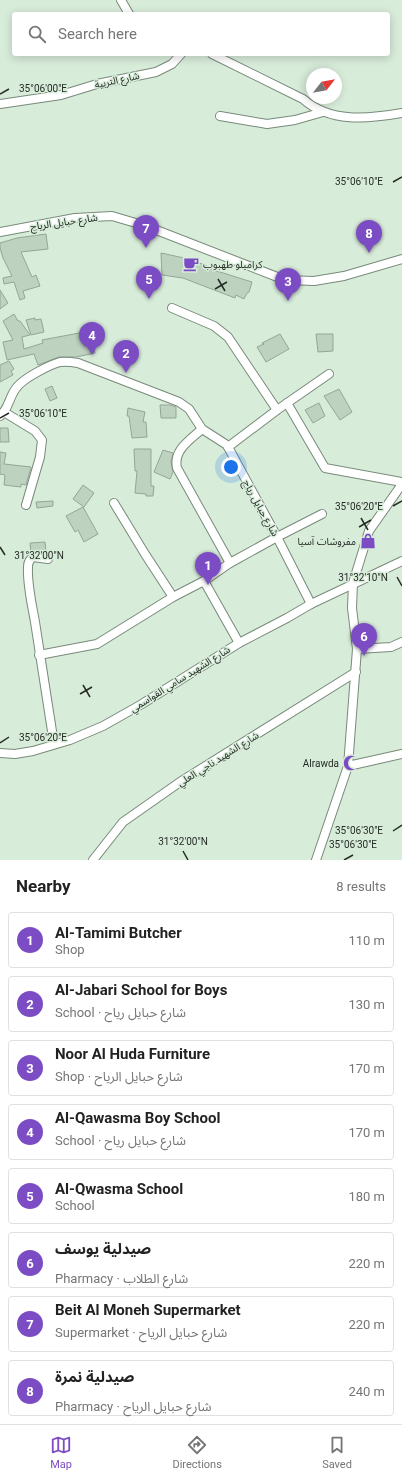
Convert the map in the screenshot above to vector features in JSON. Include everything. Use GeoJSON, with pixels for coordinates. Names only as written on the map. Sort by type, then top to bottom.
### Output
{"type":"FeatureCollection","features":[{"type":"Feature","properties":{"kind":"street"},"geometry":{"type":"LineString","coordinates":[[121,0],[128,12]]}},
{"type":"Feature","properties":{"kind":"street","name":"شارع التربية"},"geometry":{"type":"LineString","coordinates":[[0,104],[61,95],[97,84],[156,72],[166,69],[180,56]]}},
{"type":"Feature","properties":{"kind":"street"},"geometry":{"type":"LineString","coordinates":[[216,56],[302,99],[323,112],[352,118],[376,118],[402,113]]}},
{"type":"Feature","properties":{"kind":"street"},"geometry":{"type":"LineString","coordinates":[[220,116],[267,124],[295,120],[323,112]]}},
{"type":"Feature","properties":{"kind":"street","name":"شارع حبايل الرياح"},"geometry":{"type":"LineString","coordinates":[[0,232],[75,218],[112,216],[146,226],[286,280],[314,281],[344,276],[402,260]]}},
{"type":"Feature","properties":{"kind":"street"},"geometry":{"type":"LineString","coordinates":[[172,308],[219,329],[228,336],[277,410]]}},
{"type":"Feature","properties":{"kind":"street","name":"شارع حبايل رياح"},"geometry":{"type":"LineString","coordinates":[[2,414],[13,393],[22,382],[56,363],[73,362],[179,402],[189,409],[202,429],[228,446],[311,604]]}},
{"type":"Feature","properties":{"kind":"street"},"geometry":{"type":"LineString","coordinates":[[228,446],[329,374]]}},
{"type":"Feature","properties":{"kind":"street"},"geometry":{"type":"LineString","coordinates":[[287,403],[325,468],[402,483],[369,531],[353,583],[352,608],[357,649],[348,766],[316,860]]}},
{"type":"Feature","properties":{"kind":"street"},"geometry":{"type":"LineString","coordinates":[[2,414],[35,431],[42,440],[40,457],[26,505]]}},
{"type":"Feature","properties":{"kind":"street"},"geometry":{"type":"LineString","coordinates":[[202,429],[179,452],[176,460],[177,468],[230,564]]}},
{"type":"Feature","properties":{"kind":"street"},"geometry":{"type":"LineString","coordinates":[[114,503],[173,597]]}},
{"type":"Feature","properties":{"kind":"street"},"geometry":{"type":"LineString","coordinates":[[40,655],[97,644],[230,564],[277,537],[322,514]]}},
{"type":"Feature","properties":{"kind":"street"},"geometry":{"type":"LineString","coordinates":[[48,559],[33,557],[31,558],[28,566],[54,744]]}},
{"type":"Feature","properties":{"kind":"street","name":"شارع الشهيد سامي القواسمي"},"geometry":{"type":"LineString","coordinates":[[0,753],[27,753],[70,740],[103,726],[142,704],[239,642],[353,583],[402,561]]}},
{"type":"Feature","properties":{"kind":"street"},"geometry":{"type":"LineString","coordinates":[[204,581],[239,642]]}},
{"type":"Feature","properties":{"kind":"street"},"geometry":{"type":"LineString","coordinates":[[357,649],[390,647],[402,642]]}},
{"type":"Feature","properties":{"kind":"street","name":"شارع الشهيد ناجي العلي"},"geometry":{"type":"LineString","coordinates":[[93,860],[123,822],[180,782],[356,672]]}},
{"type":"Feature","properties":{"kind":"street"},"geometry":{"type":"LineString","coordinates":[[348,766],[402,754]]}},
{"type":"Feature","properties":{"kind":"building"},"geometry":{"type":"Polygon","coordinates":[[[46,234],[48,249],[21,252],[32,277],[36,275],[40,286],[23,291],[25,298],[20,300],[14,282],[4,284],[3,278],[12,276],[3,258],[0,243],[17,238],[46,234]]]}},
{"type":"Feature","properties":{"kind":"building"},"geometry":{"type":"Polygon","coordinates":[[[161,253],[189,259],[207,266],[207,268],[252,282],[249,292],[244,299],[236,295],[235,298],[183,278],[162,275],[161,253]]]}},
{"type":"Feature","properties":{"kind":"building"},"geometry":{"type":"Polygon","coordinates":[[[0,290],[8,303],[0,309],[0,290]]]}},
{"type":"Feature","properties":{"kind":"building"},"geometry":{"type":"Polygon","coordinates":[[[14,314],[30,335],[22,337],[24,349],[43,343],[42,340],[90,331],[95,353],[76,357],[59,357],[38,365],[34,354],[7,360],[3,342],[13,340],[3,321],[14,314]]]}},
{"type":"Feature","properties":{"kind":"building"},"geometry":{"type":"Polygon","coordinates":[[[35,318],[35,320],[41,319],[44,332],[31,335],[26,320],[35,318]]]}},
{"type":"Feature","properties":{"kind":"building"},"geometry":{"type":"Polygon","coordinates":[[[280,334],[289,349],[266,362],[257,347],[280,334]]]}},
{"type":"Feature","properties":{"kind":"building"},"geometry":{"type":"Polygon","coordinates":[[[316,334],[333,334],[333,351],[318,352],[316,334]]]}},
{"type":"Feature","properties":{"kind":"building"},"geometry":{"type":"Polygon","coordinates":[[[9,361],[14,369],[11,371],[13,375],[0,382],[0,365],[9,361]]]}},
{"type":"Feature","properties":{"kind":"building"},"geometry":{"type":"Polygon","coordinates":[[[52,386],[57,398],[50,401],[45,389],[52,386]]]}},
{"type":"Feature","properties":{"kind":"building"},"geometry":{"type":"Polygon","coordinates":[[[339,389],[352,412],[340,420],[324,396],[339,389]]]}},
{"type":"Feature","properties":{"kind":"building"},"geometry":{"type":"Polygon","coordinates":[[[319,403],[325,416],[313,423],[305,410],[319,403]]]}},
{"type":"Feature","properties":{"kind":"building"},"geometry":{"type":"Polygon","coordinates":[[[160,405],[170,405],[176,407],[176,418],[161,418],[160,405]]]}},
{"type":"Feature","properties":{"kind":"building"},"geometry":{"type":"Polygon","coordinates":[[[128,408],[145,412],[143,422],[146,422],[147,437],[132,438],[129,416],[127,416],[128,408]]]}},
{"type":"Feature","properties":{"kind":"building"},"geometry":{"type":"Polygon","coordinates":[[[0,428],[8,428],[9,442],[0,442],[0,428]]]}},
{"type":"Feature","properties":{"kind":"building"},"geometry":{"type":"Polygon","coordinates":[[[134,449],[151,449],[151,486],[154,486],[153,496],[135,493],[137,471],[135,471],[134,449]]]}},
{"type":"Feature","properties":{"kind":"building"},"geometry":{"type":"Polygon","coordinates":[[[163,450],[173,453],[171,462],[173,472],[170,479],[154,472],[163,450]]]}},
{"type":"Feature","properties":{"kind":"building"},"geometry":{"type":"Polygon","coordinates":[[[0,452],[6,453],[4,464],[31,467],[26,485],[21,484],[21,487],[4,485],[5,475],[0,474],[0,452]]]}},
{"type":"Feature","properties":{"kind":"building"},"geometry":{"type":"Polygon","coordinates":[[[83,485],[94,493],[84,507],[73,499],[83,485]]]}},
{"type":"Feature","properties":{"kind":"building"},"geometry":{"type":"Polygon","coordinates":[[[53,501],[53,506],[37,508],[36,502],[53,501]]]}},
{"type":"Feature","properties":{"kind":"building"},"geometry":{"type":"Polygon","coordinates":[[[83,507],[98,534],[84,542],[78,530],[75,532],[66,516],[83,507]]]}},
{"type":"Feature","properties":{"kind":"building"},"geometry":{"type":"Polygon","coordinates":[[[45,542],[46,552],[31,552],[30,543],[45,542]]]}},
{"type":"Feature","properties":{"kind":"place","name":"Beit Al Moneh Supermarket"},"geometry":{"type":"Point","coordinates":[146,248]}},
{"type":"Feature","properties":{"kind":"place","name":"صيدلية نمرة"},"geometry":{"type":"Point","coordinates":[369,253]}},
{"type":"Feature","properties":{"kind":"place","name":"كراميلو طهبوب"},"geometry":{"type":"Point","coordinates":[191,264]}},
{"type":"Feature","properties":{"kind":"place","name":"Al-Qwasma School"},"geometry":{"type":"Point","coordinates":[149,299]}},
{"type":"Feature","properties":{"kind":"place","name":"Noor Al Huda Furniture"},"geometry":{"type":"Point","coordinates":[288,301]}},
{"type":"Feature","properties":{"kind":"place","name":"Al-Qawasma Boy School"},"geometry":{"type":"Point","coordinates":[92,355]}},
{"type":"Feature","properties":{"kind":"place","name":"Al-Jabari School for Boys"},"geometry":{"type":"Point","coordinates":[126,373]}},
{"type":"Feature","properties":{"kind":"place","name":"مفروشات آسيا"},"geometry":{"type":"Point","coordinates":[368,541]}},
{"type":"Feature","properties":{"kind":"place","name":"Al-Tamimi Butcher"},"geometry":{"type":"Point","coordinates":[208,585]}},
{"type":"Feature","properties":{"kind":"place","name":"صيدلية يوسف"},"geometry":{"type":"Point","coordinates":[364,656]}},
{"type":"Feature","properties":{"kind":"place","name":"Alrawda"},"geometry":{"type":"Point","coordinates":[351,763]}}]}
